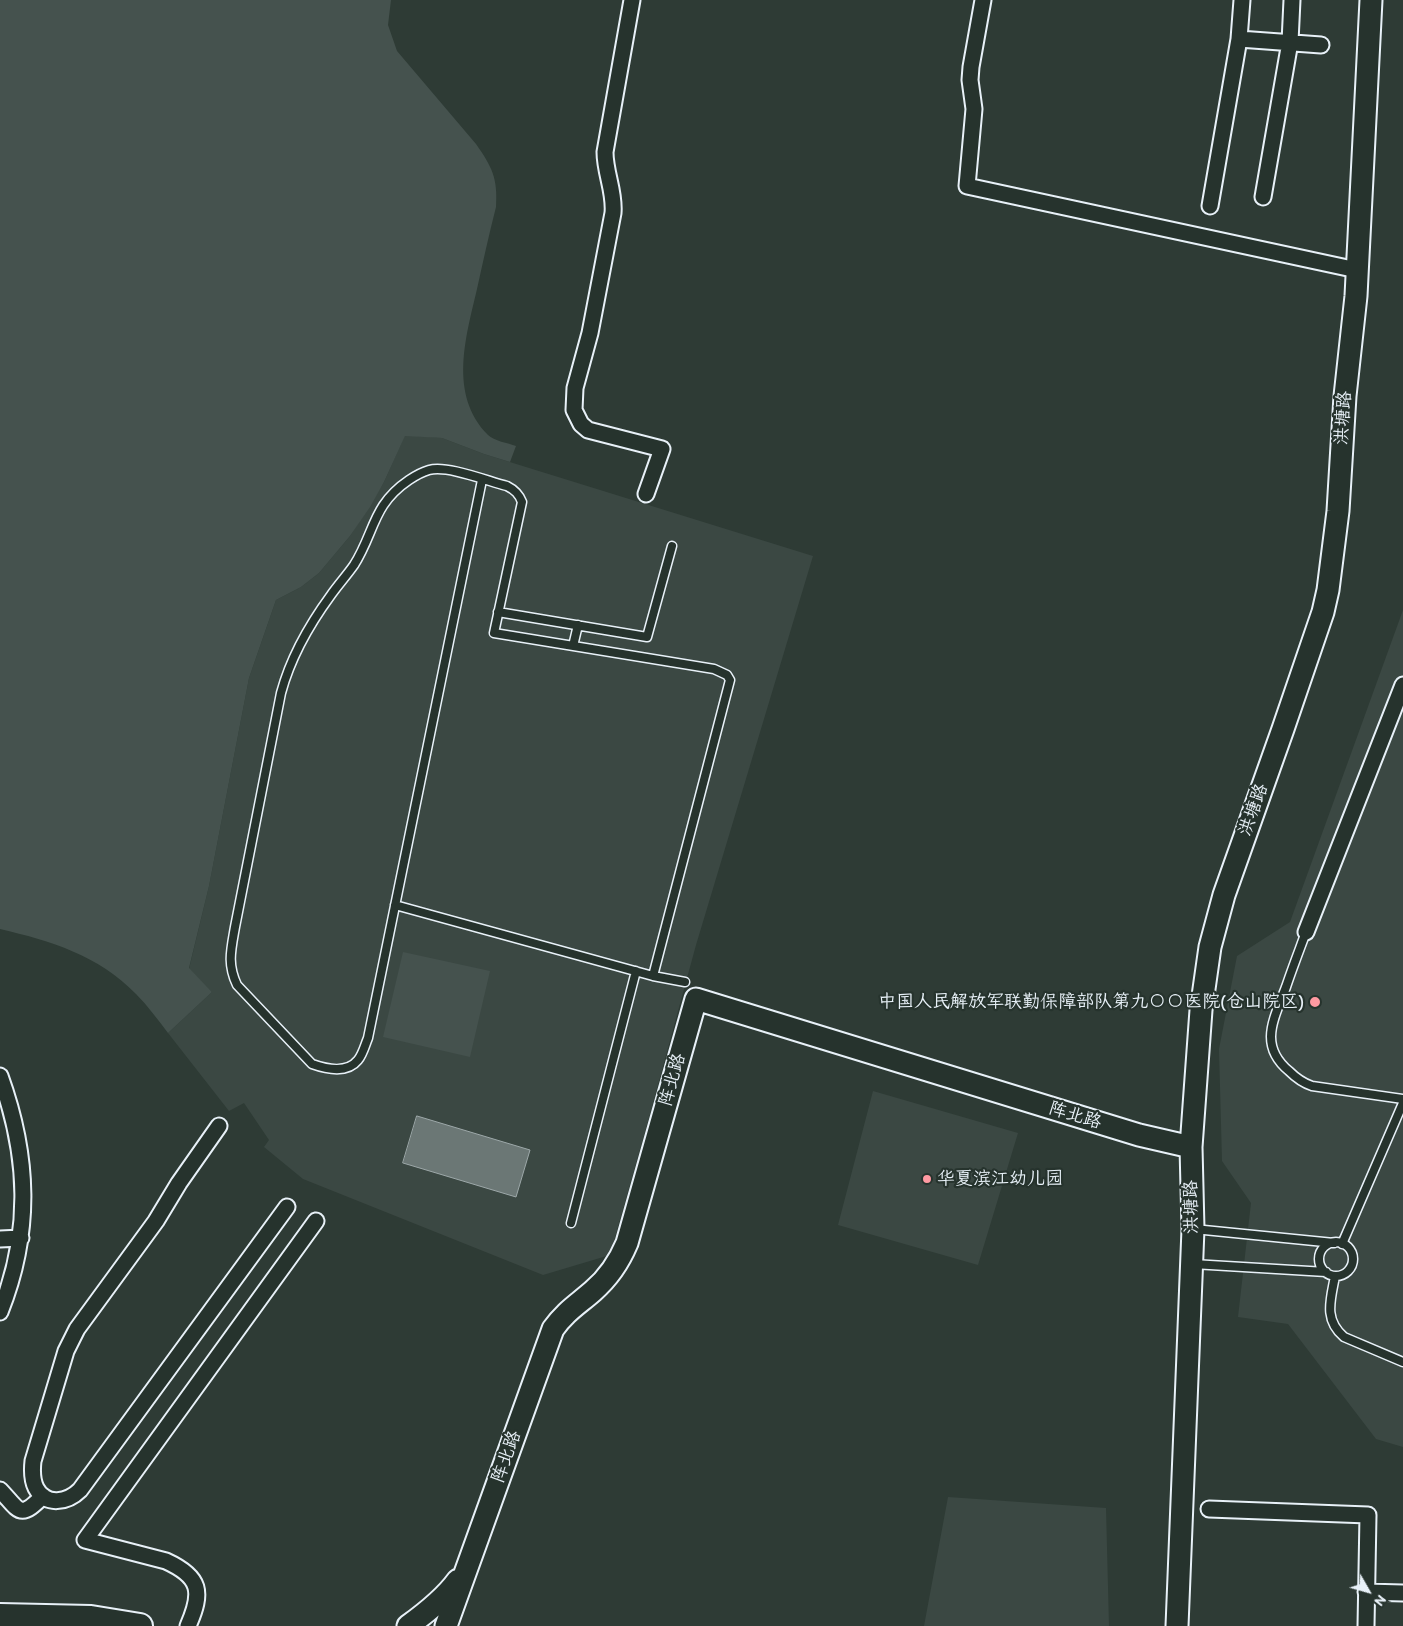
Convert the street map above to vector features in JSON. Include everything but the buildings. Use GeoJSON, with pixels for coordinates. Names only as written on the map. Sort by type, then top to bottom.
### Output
{"type":"FeatureCollection","features":[{"type":"Feature","properties":{"kind":"main road"},"geometry":{"type":"LineString","coordinates":[[0,1616],[91,1618],[140,1626]]}},
{"type":"Feature","properties":{"kind":"street"},"geometry":{"type":"LineString","coordinates":[[632,0],[605,152],[605,162],[613,196],[612,213],[590,333],[574,400],[574,410],[577,418],[588,430],[662,449],[646,494]]}},
{"type":"Feature","properties":{"kind":"street"},"geometry":{"type":"LineString","coordinates":[[983,0],[971,67],[970,80],[974,109],[967,186],[1357,270]]}},
{"type":"Feature","properties":{"kind":"street"},"geometry":{"type":"LineString","coordinates":[[1210,206],[1239,38],[1242,0]]}},
{"type":"Feature","properties":{"kind":"street"},"geometry":{"type":"LineString","coordinates":[[1263,197],[1290,42],[1292,0]]}},
{"type":"Feature","properties":{"kind":"street","name":"洪塘路"},"geometry":{"type":"LineString","coordinates":[[1178,1626],[1193,1229],[1191,1148],[1201,1010],[1210,946],[1216,922],[1292,702],[1328,590],[1338,511],[1345,396],[1356,296],[1371,0]]}},
{"type":"Feature","properties":{"kind":"street"},"geometry":{"type":"LineString","coordinates":[[1239,38],[1321,45]]}},
{"type":"Feature","properties":{"kind":"street"},"geometry":{"type":"LineString","coordinates":[[1306,932],[1403,685]]}},
{"type":"Feature","properties":{"kind":"street","name":"阵北路"},"geometry":{"type":"LineString","coordinates":[[446,1626],[553,1329],[562,1316],[594,1291],[608,1276],[619,1260],[627,1243],[696,1000],[1139,1135],[1191,1148]]}},
{"type":"Feature","properties":{"kind":"street"},"geometry":{"type":"LineString","coordinates":[[0,1076],[14,1118],[21,1162],[23,1215],[21,1238],[0,1312]]}},
{"type":"Feature","properties":{"kind":"street"},"geometry":{"type":"LineString","coordinates":[[220,1126],[179,1183],[156,1221],[85,1317],[66,1351],[32,1471],[36,1488],[43,1496],[56,1501],[65,1501],[80,1490],[287,1207]]}},
{"type":"Feature","properties":{"kind":"street"},"geometry":{"type":"LineString","coordinates":[[188,1626],[198,1598],[197,1589],[186,1573],[166,1561],[85,1540],[316,1221]]}},
{"type":"Feature","properties":{"kind":"street"},"geometry":{"type":"LineString","coordinates":[[0,1240],[21,1238]]}},
{"type":"Feature","properties":{"kind":"street"},"geometry":{"type":"LineString","coordinates":[[0,1490],[20,1510],[26,1511],[43,1496]]}},
{"type":"Feature","properties":{"kind":"street"},"geometry":{"type":"LineString","coordinates":[[1209,1508],[1368,1515],[1366,1626]]}},
{"type":"Feature","properties":{"kind":"street"},"geometry":{"type":"LineString","coordinates":[[408,1626],[444,1596],[468,1565]]}},
{"type":"Feature","properties":{"kind":"street"},"geometry":{"type":"LineString","coordinates":[[1366,1592],[1403,1593]]}},
{"type":"Feature","properties":{"kind":"lane"},"geometry":{"type":"LineString","coordinates":[[482,480],[368,1038],[360,1059],[354,1064],[337,1070],[312,1064],[237,985],[231,968],[230,956],[235,927],[279,702],[287,672],[304,635],[332,593],[354,566],[382,506],[402,485],[416,476],[434,469],[449,469],[507,486],[519,495],[522,502],[494,633],[714,668],[727,675],[730,680],[653,976]]}},
{"type":"Feature","properties":{"kind":"lane"},"geometry":{"type":"LineString","coordinates":[[498,612],[647,637],[672,546]]}},
{"type":"Feature","properties":{"kind":"lane"},"geometry":{"type":"LineString","coordinates":[[573,646],[578,625]]}},
{"type":"Feature","properties":{"kind":"lane"},"geometry":{"type":"LineString","coordinates":[[395,905],[653,976],[685,982]]}},
{"type":"Feature","properties":{"kind":"lane"},"geometry":{"type":"LineString","coordinates":[[1306,932],[1272,1023],[1272,1046],[1279,1063],[1303,1083],[1312,1086],[1403,1101],[1338,1243],[1324,1248],[1321,1252],[1320,1263],[1326,1272]]}},
{"type":"Feature","properties":{"kind":"lane"},"geometry":{"type":"LineString","coordinates":[[571,1223],[636,971]]}},
{"type":"Feature","properties":{"kind":"lane"},"geometry":{"type":"LineString","coordinates":[[1192,1264],[1326,1272],[1336,1276],[1346,1273],[1352,1264],[1352,1253],[1349,1248],[1338,1243],[1193,1229]]}},
{"type":"Feature","properties":{"kind":"lane"},"geometry":{"type":"LineString","coordinates":[[1336,1276],[1330,1307],[1332,1320],[1339,1332],[1344,1337],[1403,1362]]}},
{"type":"Feature","properties":{"kind":"shaded area"},"geometry":{"type":"Polygon","coordinates":[[[0,0],[391,0],[388,25],[397,51],[476,144],[490,166],[495,180],[496,207],[468,326],[463,365],[468,402],[476,419],[488,435],[516,446],[510,462],[442,438],[405,436],[384,482],[350,536],[319,573],[301,587],[276,600],[249,678],[209,886],[189,968],[212,992],[168,1033],[136,994],[106,969],[90,959],[37,939],[0,929],[0,0]]]}},
{"type":"Feature","properties":{"kind":"shaded area"},"geometry":{"type":"Polygon","coordinates":[[[405,435],[442,438],[484,454],[813,556],[696,945],[610,1255],[543,1275],[303,1179],[264,1147],[269,1140],[244,1103],[229,1111],[168,1033],[212,992],[189,969],[209,886],[249,678],[276,600],[301,587],[319,573],[350,536],[384,482],[405,435]]]}},
{"type":"Feature","properties":{"kind":"shaded area","name":"中国人民解放军联勤保障部队第九〇〇医院(仓山院区)"},"geometry":{"type":"Polygon","coordinates":[[[1403,610],[1403,1447],[1376,1439],[1288,1324],[1238,1317],[1251,1203],[1222,1161],[1219,1049],[1237,956],[1290,922],[1403,610]]]}},
{"type":"Feature","properties":{"kind":"shaded area"},"geometry":{"type":"Polygon","coordinates":[[[403,952],[490,971],[470,1057],[383,1037],[403,952]]]}},
{"type":"Feature","properties":{"kind":"shaded area","name":"华夏滨江幼儿园"},"geometry":{"type":"Polygon","coordinates":[[[873,1091],[1018,1133],[978,1265],[838,1225],[873,1091]]]}},
{"type":"Feature","properties":{"kind":"shaded area"},"geometry":{"type":"Polygon","coordinates":[[[417,1116],[530,1150],[516,1197],[403,1163],[417,1116]]]}},
{"type":"Feature","properties":{"kind":"shaded area"},"geometry":{"type":"Polygon","coordinates":[[[948,1497],[1106,1508],[1109,1626],[924,1626],[948,1497]]]}},
{"type":"Feature","properties":{"kind":"place","name":"中国人民解放军联勤保障部队第九〇〇医院(仓山院区)"},"geometry":{"type":"Point","coordinates":[1315,1002]}},
{"type":"Feature","properties":{"kind":"place","name":"华夏滨江幼儿园"},"geometry":{"type":"Point","coordinates":[927,1179]}}]}
